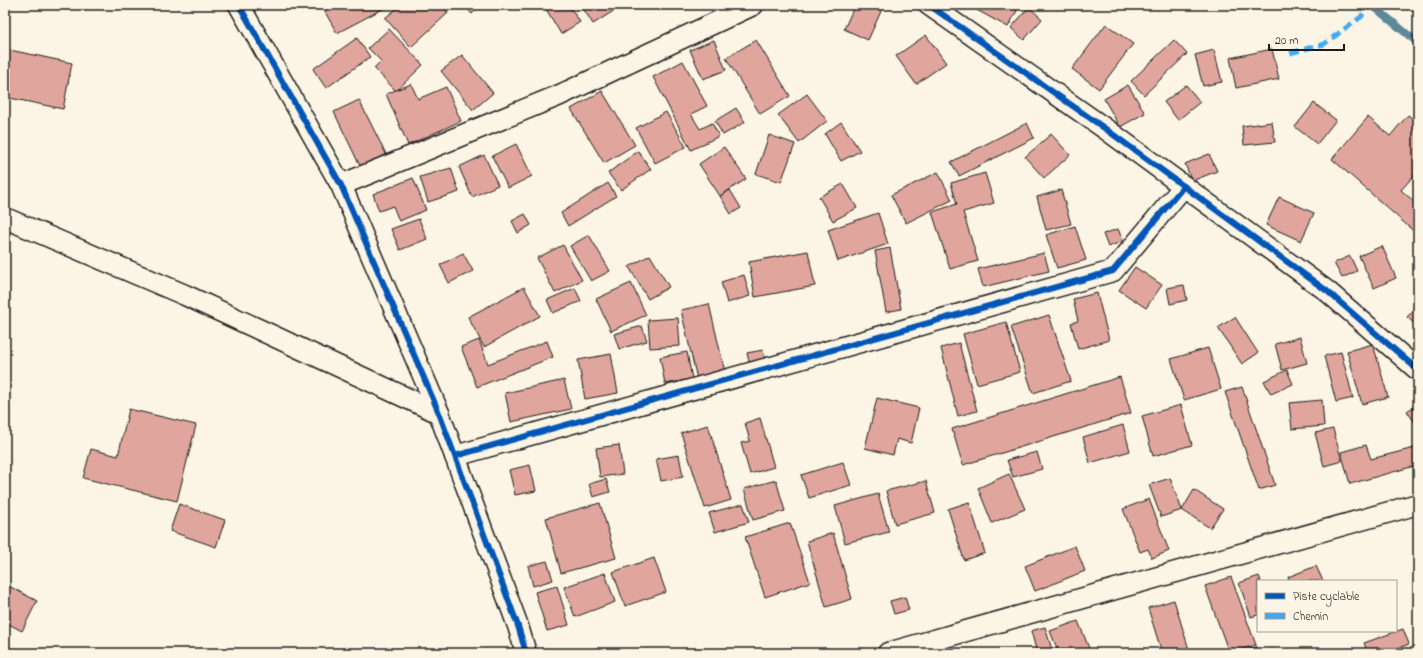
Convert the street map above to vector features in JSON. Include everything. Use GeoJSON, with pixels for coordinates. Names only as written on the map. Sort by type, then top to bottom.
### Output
{"type":"FeatureCollection","features":[{"type":"Feature","properties":{"kind":"street"},"geometry":{"type":"LineString","coordinates":[[239,5],[341,185],[439,413],[518,626],[526,653]]}},
{"type":"Feature","properties":{"kind":"street"},"geometry":{"type":"LineString","coordinates":[[341,185],[560,96],[752,5]]}},
{"type":"Feature","properties":{"kind":"street"},"geometry":{"type":"LineString","coordinates":[[929,5],[1101,125],[1327,291],[1418,370]]}},
{"type":"Feature","properties":{"kind":"street"},"geometry":{"type":"LineString","coordinates":[[455,456],[1113,271],[1184,186]]}},
{"type":"Feature","properties":{"kind":"street"},"geometry":{"type":"LineString","coordinates":[[5,218],[185,295],[439,413]]}},
{"type":"Feature","properties":{"kind":"street"},"geometry":{"type":"LineString","coordinates":[[888,653],[1418,504]]}},
{"type":"Feature","properties":{"kind":"building"},"geometry":{"type":"Polygon","coordinates":[[[321,5],[390,5],[337,33],[321,5]]]}},
{"type":"Feature","properties":{"kind":"building"},"geometry":{"type":"Polygon","coordinates":[[[401,5],[441,5],[448,13],[411,47],[385,18],[401,5]]]}},
{"type":"Feature","properties":{"kind":"building"},"geometry":{"type":"Polygon","coordinates":[[[463,5],[480,5],[472,14],[463,5]]]}},
{"type":"Feature","properties":{"kind":"building"},"geometry":{"type":"Polygon","coordinates":[[[552,5],[568,5],[580,22],[561,34],[546,9],[552,5]]]}},
{"type":"Feature","properties":{"kind":"building"},"geometry":{"type":"Polygon","coordinates":[[[581,5],[623,5],[593,24],[581,5]]]}},
{"type":"Feature","properties":{"kind":"building"},"geometry":{"type":"Polygon","coordinates":[[[855,5],[874,5],[882,9],[868,40],[844,29],[855,5]]]}},
{"type":"Feature","properties":{"kind":"building"},"geometry":{"type":"Polygon","coordinates":[[[975,5],[1020,5],[1008,27],[973,8],[975,5]]]}},
{"type":"Feature","properties":{"kind":"building"},"geometry":{"type":"Polygon","coordinates":[[[1029,7],[1042,19],[1024,40],[1011,28],[1029,7]]]}},
{"type":"Feature","properties":{"kind":"building"},"geometry":{"type":"Polygon","coordinates":[[[1106,24],[1133,44],[1099,89],[1072,69],[1106,24]]]}},
{"type":"Feature","properties":{"kind":"building"},"geometry":{"type":"Polygon","coordinates":[[[389,29],[423,65],[396,91],[374,68],[381,61],[368,48],[389,29]]]}},
{"type":"Feature","properties":{"kind":"building"},"geometry":{"type":"Polygon","coordinates":[[[926,35],[946,63],[916,84],[896,56],[926,35]]]}},
{"type":"Feature","properties":{"kind":"building"},"geometry":{"type":"Polygon","coordinates":[[[357,38],[370,57],[326,88],[313,69],[357,38]]]}},
{"type":"Feature","properties":{"kind":"building"},"geometry":{"type":"Polygon","coordinates":[[[714,40],[726,70],[703,79],[690,50],[714,40]]]}},
{"type":"Feature","properties":{"kind":"building"},"geometry":{"type":"Polygon","coordinates":[[[756,40],[790,96],[760,114],[726,58],[756,40]]]}},
{"type":"Feature","properties":{"kind":"building"},"geometry":{"type":"Polygon","coordinates":[[[1174,40],[1187,54],[1144,95],[1131,81],[1174,40]]]}},
{"type":"Feature","properties":{"kind":"building"},"geometry":{"type":"Polygon","coordinates":[[[5,49],[72,63],[63,109],[5,97],[5,49]]]}},
{"type":"Feature","properties":{"kind":"building"},"geometry":{"type":"Polygon","coordinates":[[[1272,49],[1279,79],[1236,88],[1230,58],[1272,49]]]}},
{"type":"Feature","properties":{"kind":"building"},"geometry":{"type":"Polygon","coordinates":[[[1214,50],[1222,82],[1203,86],[1195,55],[1214,50]]]}},
{"type":"Feature","properties":{"kind":"building"},"geometry":{"type":"Polygon","coordinates":[[[462,55],[493,93],[473,110],[441,71],[462,55]]]}},
{"type":"Feature","properties":{"kind":"building"},"geometry":{"type":"Polygon","coordinates":[[[683,61],[707,106],[691,114],[700,129],[712,123],[719,136],[691,150],[653,77],[683,61]]]}},
{"type":"Feature","properties":{"kind":"building"},"geometry":{"type":"Polygon","coordinates":[[[411,84],[418,99],[446,87],[461,121],[408,145],[386,94],[411,84]]]}},
{"type":"Feature","properties":{"kind":"building"},"geometry":{"type":"Polygon","coordinates":[[[1128,85],[1145,113],[1120,127],[1104,99],[1128,85]]]}},
{"type":"Feature","properties":{"kind":"building"},"geometry":{"type":"Polygon","coordinates":[[[1186,85],[1200,102],[1178,120],[1164,102],[1186,85]]]}},
{"type":"Feature","properties":{"kind":"building"},"geometry":{"type":"Polygon","coordinates":[[[602,91],[635,145],[604,163],[571,109],[602,91]]]}},
{"type":"Feature","properties":{"kind":"building"},"geometry":{"type":"Polygon","coordinates":[[[807,94],[827,121],[799,143],[778,115],[807,94]]]}},
{"type":"Feature","properties":{"kind":"building"},"geometry":{"type":"Polygon","coordinates":[[[359,100],[387,156],[361,168],[334,112],[359,100]]]}},
{"type":"Feature","properties":{"kind":"building"},"geometry":{"type":"Polygon","coordinates":[[[1314,103],[1336,120],[1317,144],[1295,127],[1314,103]]]}},
{"type":"Feature","properties":{"kind":"building"},"geometry":{"type":"Polygon","coordinates":[[[736,108],[745,122],[723,135],[715,121],[736,108]]]}},
{"type":"Feature","properties":{"kind":"building"},"geometry":{"type":"Polygon","coordinates":[[[666,112],[686,147],[655,163],[636,128],[666,112]]]}},
{"type":"Feature","properties":{"kind":"building"},"geometry":{"type":"Polygon","coordinates":[[[1408,115],[1418,123],[1418,171],[1401,190],[1418,205],[1418,235],[1332,159],[1368,117],[1390,136],[1408,115]]]}},
{"type":"Feature","properties":{"kind":"building"},"geometry":{"type":"Polygon","coordinates":[[[841,122],[860,151],[841,161],[825,134],[841,122]]]}},
{"type":"Feature","properties":{"kind":"building"},"geometry":{"type":"Polygon","coordinates":[[[1272,122],[1275,142],[1244,145],[1242,126],[1272,122]]]}},
{"type":"Feature","properties":{"kind":"building"},"geometry":{"type":"Polygon","coordinates":[[[1027,123],[1034,138],[959,176],[951,162],[1027,123]]]}},
{"type":"Feature","properties":{"kind":"building"},"geometry":{"type":"Polygon","coordinates":[[[1051,134],[1070,155],[1044,178],[1025,157],[1051,134]]]}},
{"type":"Feature","properties":{"kind":"building"},"geometry":{"type":"Polygon","coordinates":[[[769,135],[795,144],[781,182],[756,174],[769,135]]]}},
{"type":"Feature","properties":{"kind":"building"},"geometry":{"type":"Polygon","coordinates":[[[516,144],[532,176],[508,188],[492,156],[516,144]]]}},
{"type":"Feature","properties":{"kind":"building"},"geometry":{"type":"Polygon","coordinates":[[[724,147],[746,179],[720,196],[699,164],[724,147]]]}},
{"type":"Feature","properties":{"kind":"building"},"geometry":{"type":"Polygon","coordinates":[[[638,151],[651,169],[621,190],[608,173],[638,151]]]}},
{"type":"Feature","properties":{"kind":"building"},"geometry":{"type":"Polygon","coordinates":[[[1209,154],[1217,171],[1192,181],[1185,164],[1209,154]]]}},
{"type":"Feature","properties":{"kind":"building"},"geometry":{"type":"Polygon","coordinates":[[[484,155],[498,185],[472,197],[459,167],[484,155]]]}},
{"type":"Feature","properties":{"kind":"building"},"geometry":{"type":"Polygon","coordinates":[[[451,168],[459,192],[428,202],[420,177],[451,168]]]}},
{"type":"Feature","properties":{"kind":"building"},"geometry":{"type":"Polygon","coordinates":[[[938,172],[952,200],[906,223],[891,195],[938,172]]]}},
{"type":"Feature","properties":{"kind":"building"},"geometry":{"type":"Polygon","coordinates":[[[985,173],[994,203],[963,212],[978,261],[950,269],[932,212],[957,204],[951,183],[985,173]]]}},
{"type":"Feature","properties":{"kind":"building"},"geometry":{"type":"Polygon","coordinates":[[[413,178],[426,210],[399,221],[393,206],[379,211],[373,194],[413,178]]]}},
{"type":"Feature","properties":{"kind":"building"},"geometry":{"type":"Polygon","coordinates":[[[608,183],[616,196],[568,226],[561,213],[608,183]]]}},
{"type":"Feature","properties":{"kind":"building"},"geometry":{"type":"Polygon","coordinates":[[[843,184],[857,208],[833,221],[819,197],[843,184]]]}},
{"type":"Feature","properties":{"kind":"building"},"geometry":{"type":"Polygon","coordinates":[[[730,190],[741,208],[731,214],[720,196],[730,190]]]}},
{"type":"Feature","properties":{"kind":"building"},"geometry":{"type":"Polygon","coordinates":[[[1061,190],[1071,224],[1046,230],[1037,197],[1061,190]]]}},
{"type":"Feature","properties":{"kind":"building"},"geometry":{"type":"Polygon","coordinates":[[[1279,197],[1314,213],[1301,241],[1266,225],[1279,197]]]}},
{"type":"Feature","properties":{"kind":"building"},"geometry":{"type":"Polygon","coordinates":[[[878,213],[888,244],[838,261],[828,230],[878,213]]]}},
{"type":"Feature","properties":{"kind":"building"},"geometry":{"type":"Polygon","coordinates":[[[525,214],[531,225],[518,233],[512,221],[525,214]]]}},
{"type":"Feature","properties":{"kind":"building"},"geometry":{"type":"Polygon","coordinates":[[[419,219],[427,239],[400,250],[391,229],[419,219]]]}},
{"type":"Feature","properties":{"kind":"building"},"geometry":{"type":"Polygon","coordinates":[[[1075,226],[1086,260],[1057,268],[1046,235],[1075,226]]]}},
{"type":"Feature","properties":{"kind":"building"},"geometry":{"type":"Polygon","coordinates":[[[1118,229],[1123,241],[1108,247],[1103,234],[1118,229]]]}},
{"type":"Feature","properties":{"kind":"building"},"geometry":{"type":"Polygon","coordinates":[[[589,235],[610,271],[591,281],[570,246],[589,235]]]}},
{"type":"Feature","properties":{"kind":"building"},"geometry":{"type":"Polygon","coordinates":[[[563,245],[582,280],[555,293],[537,258],[563,245]]]}},
{"type":"Feature","properties":{"kind":"building"},"geometry":{"type":"Polygon","coordinates":[[[1382,246],[1396,278],[1374,288],[1359,256],[1382,246]]]}},
{"type":"Feature","properties":{"kind":"building"},"geometry":{"type":"Polygon","coordinates":[[[890,248],[901,309],[886,312],[875,251],[890,248]]]}},
{"type":"Feature","properties":{"kind":"building"},"geometry":{"type":"Polygon","coordinates":[[[808,251],[815,286],[755,297],[749,262],[808,251]]]}},
{"type":"Feature","properties":{"kind":"building"},"geometry":{"type":"Polygon","coordinates":[[[463,253],[473,271],[449,283],[440,265],[463,253]]]}},
{"type":"Feature","properties":{"kind":"building"},"geometry":{"type":"Polygon","coordinates":[[[1044,253],[1049,271],[983,287],[978,269],[1044,253]]]}},
{"type":"Feature","properties":{"kind":"building"},"geometry":{"type":"Polygon","coordinates":[[[650,255],[669,287],[648,299],[629,267],[650,255]]]}},
{"type":"Feature","properties":{"kind":"building"},"geometry":{"type":"Polygon","coordinates":[[[1350,256],[1357,271],[1342,278],[1334,263],[1350,256]]]}},
{"type":"Feature","properties":{"kind":"building"},"geometry":{"type":"Polygon","coordinates":[[[1135,267],[1162,285],[1146,308],[1119,290],[1135,267]]]}},
{"type":"Feature","properties":{"kind":"building"},"geometry":{"type":"Polygon","coordinates":[[[744,275],[750,296],[727,303],[721,282],[744,275]]]}},
{"type":"Feature","properties":{"kind":"building"},"geometry":{"type":"Polygon","coordinates":[[[631,283],[646,315],[611,331],[596,299],[631,283]]]}},
{"type":"Feature","properties":{"kind":"building"},"geometry":{"type":"Polygon","coordinates":[[[1184,285],[1187,300],[1170,304],[1167,288],[1184,285]]]}},
{"type":"Feature","properties":{"kind":"building"},"geometry":{"type":"Polygon","coordinates":[[[524,287],[540,316],[484,347],[468,317],[524,287]]]}},
{"type":"Feature","properties":{"kind":"building"},"geometry":{"type":"Polygon","coordinates":[[[575,288],[581,301],[553,313],[547,300],[575,288]]]}},
{"type":"Feature","properties":{"kind":"building"},"geometry":{"type":"Polygon","coordinates":[[[1097,293],[1109,340],[1078,349],[1071,323],[1078,321],[1073,299],[1097,293]]]}},
{"type":"Feature","properties":{"kind":"building"},"geometry":{"type":"Polygon","coordinates":[[[709,304],[725,372],[697,379],[681,310],[709,304]]]}},
{"type":"Feature","properties":{"kind":"building"},"geometry":{"type":"Polygon","coordinates":[[[1418,306],[1418,327],[1407,317],[1418,306]]]}},
{"type":"Feature","properties":{"kind":"building"},"geometry":{"type":"Polygon","coordinates":[[[1049,315],[1071,381],[1033,393],[1011,327],[1049,315]]]}},
{"type":"Feature","properties":{"kind":"building"},"geometry":{"type":"Polygon","coordinates":[[[1235,317],[1258,353],[1242,364],[1218,328],[1235,317]]]}},
{"type":"Feature","properties":{"kind":"building"},"geometry":{"type":"Polygon","coordinates":[[[678,318],[680,346],[650,348],[648,320],[678,318]]]}},
{"type":"Feature","properties":{"kind":"building"},"geometry":{"type":"Polygon","coordinates":[[[1006,322],[1020,372],[977,384],[963,334],[1006,322]]]}},
{"type":"Feature","properties":{"kind":"building"},"geometry":{"type":"Polygon","coordinates":[[[642,326],[647,341],[619,349],[614,334],[642,326]]]}},
{"type":"Feature","properties":{"kind":"building"},"geometry":{"type":"Polygon","coordinates":[[[1300,337],[1307,363],[1282,370],[1275,344],[1300,337]]]}},
{"type":"Feature","properties":{"kind":"building"},"geometry":{"type":"Polygon","coordinates":[[[479,340],[488,364],[547,341],[553,357],[477,387],[461,347],[479,340]]]}},
{"type":"Feature","properties":{"kind":"building"},"geometry":{"type":"Polygon","coordinates":[[[959,343],[977,411],[958,416],[941,348],[959,343]]]}},
{"type":"Feature","properties":{"kind":"building"},"geometry":{"type":"Polygon","coordinates":[[[1373,344],[1388,397],[1362,404],[1347,351],[1373,344]]]}},
{"type":"Feature","properties":{"kind":"building"},"geometry":{"type":"Polygon","coordinates":[[[1208,348],[1221,389],[1184,400],[1171,359],[1208,348]]]}},
{"type":"Feature","properties":{"kind":"building"},"geometry":{"type":"Polygon","coordinates":[[[763,350],[766,363],[750,366],[747,353],[763,350]]]}},
{"type":"Feature","properties":{"kind":"building"},"geometry":{"type":"Polygon","coordinates":[[[687,352],[692,379],[665,384],[660,357],[687,352]]]}},
{"type":"Feature","properties":{"kind":"building"},"geometry":{"type":"Polygon","coordinates":[[[1341,352],[1353,398],[1336,402],[1324,356],[1341,352]]]}},
{"type":"Feature","properties":{"kind":"building"},"geometry":{"type":"Polygon","coordinates":[[[611,354],[618,393],[585,399],[578,360],[611,354]]]}},
{"type":"Feature","properties":{"kind":"building"},"geometry":{"type":"Polygon","coordinates":[[[1287,370],[1293,384],[1271,394],[1264,381],[1287,370]]]}},
{"type":"Feature","properties":{"kind":"building"},"geometry":{"type":"Polygon","coordinates":[[[1120,377],[1131,413],[963,465],[952,429],[1120,377]]]}},
{"type":"Feature","properties":{"kind":"building"},"geometry":{"type":"Polygon","coordinates":[[[564,380],[571,409],[511,422],[505,393],[564,380]]]}},
{"type":"Feature","properties":{"kind":"building"},"geometry":{"type":"Polygon","coordinates":[[[1242,387],[1275,485],[1259,490],[1225,392],[1242,387]]]}},
{"type":"Feature","properties":{"kind":"building"},"geometry":{"type":"Polygon","coordinates":[[[877,398],[919,408],[911,443],[897,439],[893,455],[865,448],[877,398]]]}},
{"type":"Feature","properties":{"kind":"building"},"geometry":{"type":"Polygon","coordinates":[[[1322,400],[1324,426],[1292,429],[1289,403],[1322,400]]]}},
{"type":"Feature","properties":{"kind":"building"},"geometry":{"type":"Polygon","coordinates":[[[1418,404],[1418,427],[1407,411],[1418,404]]]}},
{"type":"Feature","properties":{"kind":"building"},"geometry":{"type":"Polygon","coordinates":[[[1181,405],[1192,445],[1153,456],[1142,416],[1181,405]]]}},
{"type":"Feature","properties":{"kind":"building"},"geometry":{"type":"Polygon","coordinates":[[[129,409],[196,425],[177,501],[83,478],[91,449],[118,456],[129,409]]]}},
{"type":"Feature","properties":{"kind":"building"},"geometry":{"type":"Polygon","coordinates":[[[760,418],[774,467],[750,474],[741,443],[750,441],[745,423],[760,418]]]}},
{"type":"Feature","properties":{"kind":"building"},"geometry":{"type":"Polygon","coordinates":[[[708,425],[731,500],[705,508],[681,433],[708,425]]]}},
{"type":"Feature","properties":{"kind":"building"},"geometry":{"type":"Polygon","coordinates":[[[1123,425],[1130,451],[1090,463],[1083,437],[1123,425]]]}},
{"type":"Feature","properties":{"kind":"building"},"geometry":{"type":"Polygon","coordinates":[[[1333,429],[1342,461],[1324,466],[1315,433],[1333,429]]]}},
{"type":"Feature","properties":{"kind":"building"},"geometry":{"type":"Polygon","coordinates":[[[619,445],[623,474],[600,477],[596,448],[619,445]]]}},
{"type":"Feature","properties":{"kind":"building"},"geometry":{"type":"Polygon","coordinates":[[[1366,445],[1371,459],[1418,447],[1418,465],[1350,484],[1341,452],[1366,445]]]}},
{"type":"Feature","properties":{"kind":"building"},"geometry":{"type":"Polygon","coordinates":[[[1037,452],[1042,469],[1013,477],[1007,460],[1037,452]]]}},
{"type":"Feature","properties":{"kind":"building"},"geometry":{"type":"Polygon","coordinates":[[[679,455],[683,477],[661,481],[656,459],[679,455]]]}},
{"type":"Feature","properties":{"kind":"building"},"geometry":{"type":"Polygon","coordinates":[[[843,462],[851,485],[809,498],[801,475],[843,462]]]}},
{"type":"Feature","properties":{"kind":"building"},"geometry":{"type":"Polygon","coordinates":[[[530,465],[536,491],[515,495],[509,470],[530,465]]]}},
{"type":"Feature","properties":{"kind":"building"},"geometry":{"type":"Polygon","coordinates":[[[1009,474],[1025,509],[992,523],[978,488],[1009,474]]]}},
{"type":"Feature","properties":{"kind":"building"},"geometry":{"type":"Polygon","coordinates":[[[1170,478],[1182,510],[1161,517],[1149,485],[1170,478]]]}},
{"type":"Feature","properties":{"kind":"building"},"geometry":{"type":"Polygon","coordinates":[[[606,479],[610,492],[593,497],[589,484],[606,479]]]}},
{"type":"Feature","properties":{"kind":"building"},"geometry":{"type":"Polygon","coordinates":[[[776,480],[785,511],[753,520],[744,489],[776,480]]]}},
{"type":"Feature","properties":{"kind":"building"},"geometry":{"type":"Polygon","coordinates":[[[926,481],[935,513],[895,524],[886,491],[926,481]]]}},
{"type":"Feature","properties":{"kind":"building"},"geometry":{"type":"Polygon","coordinates":[[[1194,490],[1223,509],[1210,528],[1182,510],[1194,490]]]}},
{"type":"Feature","properties":{"kind":"building"},"geometry":{"type":"Polygon","coordinates":[[[878,494],[889,532],[845,543],[835,506],[878,494]]]}},
{"type":"Feature","properties":{"kind":"building"},"geometry":{"type":"Polygon","coordinates":[[[1149,499],[1169,551],[1152,558],[1148,549],[1140,552],[1123,509],[1149,499]]]}},
{"type":"Feature","properties":{"kind":"building"},"geometry":{"type":"Polygon","coordinates":[[[969,502],[985,553],[964,560],[948,509],[969,502]]]}},
{"type":"Feature","properties":{"kind":"building"},"geometry":{"type":"Polygon","coordinates":[[[600,503],[616,558],[561,573],[546,518],[600,503]]]}},
{"type":"Feature","properties":{"kind":"building"},"geometry":{"type":"Polygon","coordinates":[[[179,504],[225,520],[216,547],[170,531],[179,504]]]}},
{"type":"Feature","properties":{"kind":"building"},"geometry":{"type":"Polygon","coordinates":[[[743,504],[749,522],[715,532],[709,513],[743,504]]]}},
{"type":"Feature","properties":{"kind":"building"},"geometry":{"type":"Polygon","coordinates":[[[790,523],[810,582],[765,597],[745,537],[790,523]]]}},
{"type":"Feature","properties":{"kind":"building"},"geometry":{"type":"Polygon","coordinates":[[[833,533],[852,599],[826,607],[807,541],[833,533]]]}},
{"type":"Feature","properties":{"kind":"building"},"geometry":{"type":"Polygon","coordinates":[[[1075,546],[1085,571],[1035,591],[1025,566],[1075,546]]]}},
{"type":"Feature","properties":{"kind":"building"},"geometry":{"type":"Polygon","coordinates":[[[654,558],[666,592],[625,606],[613,572],[654,558]]]}},
{"type":"Feature","properties":{"kind":"building"},"geometry":{"type":"Polygon","coordinates":[[[547,561],[553,580],[533,586],[528,566],[547,561]]]}},
{"type":"Feature","properties":{"kind":"building"},"geometry":{"type":"Polygon","coordinates":[[[1316,566],[1323,580],[1289,580],[1288,577],[1316,566]]]}},
{"type":"Feature","properties":{"kind":"building"},"geometry":{"type":"Polygon","coordinates":[[[605,573],[615,602],[575,617],[564,587],[605,573]]]}},
{"type":"Feature","properties":{"kind":"building"},"geometry":{"type":"Polygon","coordinates":[[[1259,576],[1261,580],[1257,580],[1257,615],[1251,617],[1239,583],[1259,576]]]}},
{"type":"Feature","properties":{"kind":"building"},"geometry":{"type":"Polygon","coordinates":[[[1231,577],[1256,645],[1229,653],[1205,586],[1231,577]]]}},
{"type":"Feature","properties":{"kind":"building"},"geometry":{"type":"Polygon","coordinates":[[[5,584],[37,601],[22,631],[5,622],[5,584]]]}},
{"type":"Feature","properties":{"kind":"building"},"geometry":{"type":"Polygon","coordinates":[[[557,586],[569,625],[547,631],[535,592],[557,586]]]}},
{"type":"Feature","properties":{"kind":"building"},"geometry":{"type":"Polygon","coordinates":[[[905,597],[909,610],[894,614],[890,601],[905,597]]]}},
{"type":"Feature","properties":{"kind":"building"},"geometry":{"type":"Polygon","coordinates":[[[1174,600],[1190,653],[1162,653],[1148,608],[1174,600]]]}},
{"type":"Feature","properties":{"kind":"building"},"geometry":{"type":"Polygon","coordinates":[[[1078,621],[1091,653],[1059,653],[1050,631],[1078,621]]]}},
{"type":"Feature","properties":{"kind":"building"},"geometry":{"type":"Polygon","coordinates":[[[1045,627],[1053,653],[1037,653],[1031,631],[1045,627]]]}},
{"type":"Feature","properties":{"kind":"building"},"geometry":{"type":"Polygon","coordinates":[[[1403,629],[1409,644],[1385,653],[1368,653],[1364,643],[1403,629]]]}},
{"type":"Feature","properties":{"kind":"building"},"geometry":{"type":"Polygon","coordinates":[[[1256,647],[1258,653],[1240,653],[1240,652],[1256,647]]]}},
{"type":"Feature","properties":{"kind":"waterway"},"geometry":{"type":"LineString","coordinates":[[1372,5],[1418,43]]}},
{"type":"Feature","properties":{"kind":"marked path"},"geometry":{"type":"LineString","coordinates":[[1290,53],[1324,44],[1361,17],[1369,5]]}},
{"type":"Feature","properties":{"kind":"cycle path"},"geometry":{"type":"LineString","coordinates":[[239,5],[341,185],[439,413],[518,626],[526,653]]}},
{"type":"Feature","properties":{"kind":"cycle path"},"geometry":{"type":"LineString","coordinates":[[929,5],[1107,130],[1327,291],[1418,370]]}},
{"type":"Feature","properties":{"kind":"cycle path"},"geometry":{"type":"LineString","coordinates":[[455,456],[1113,271],[1184,186]]}}]}
